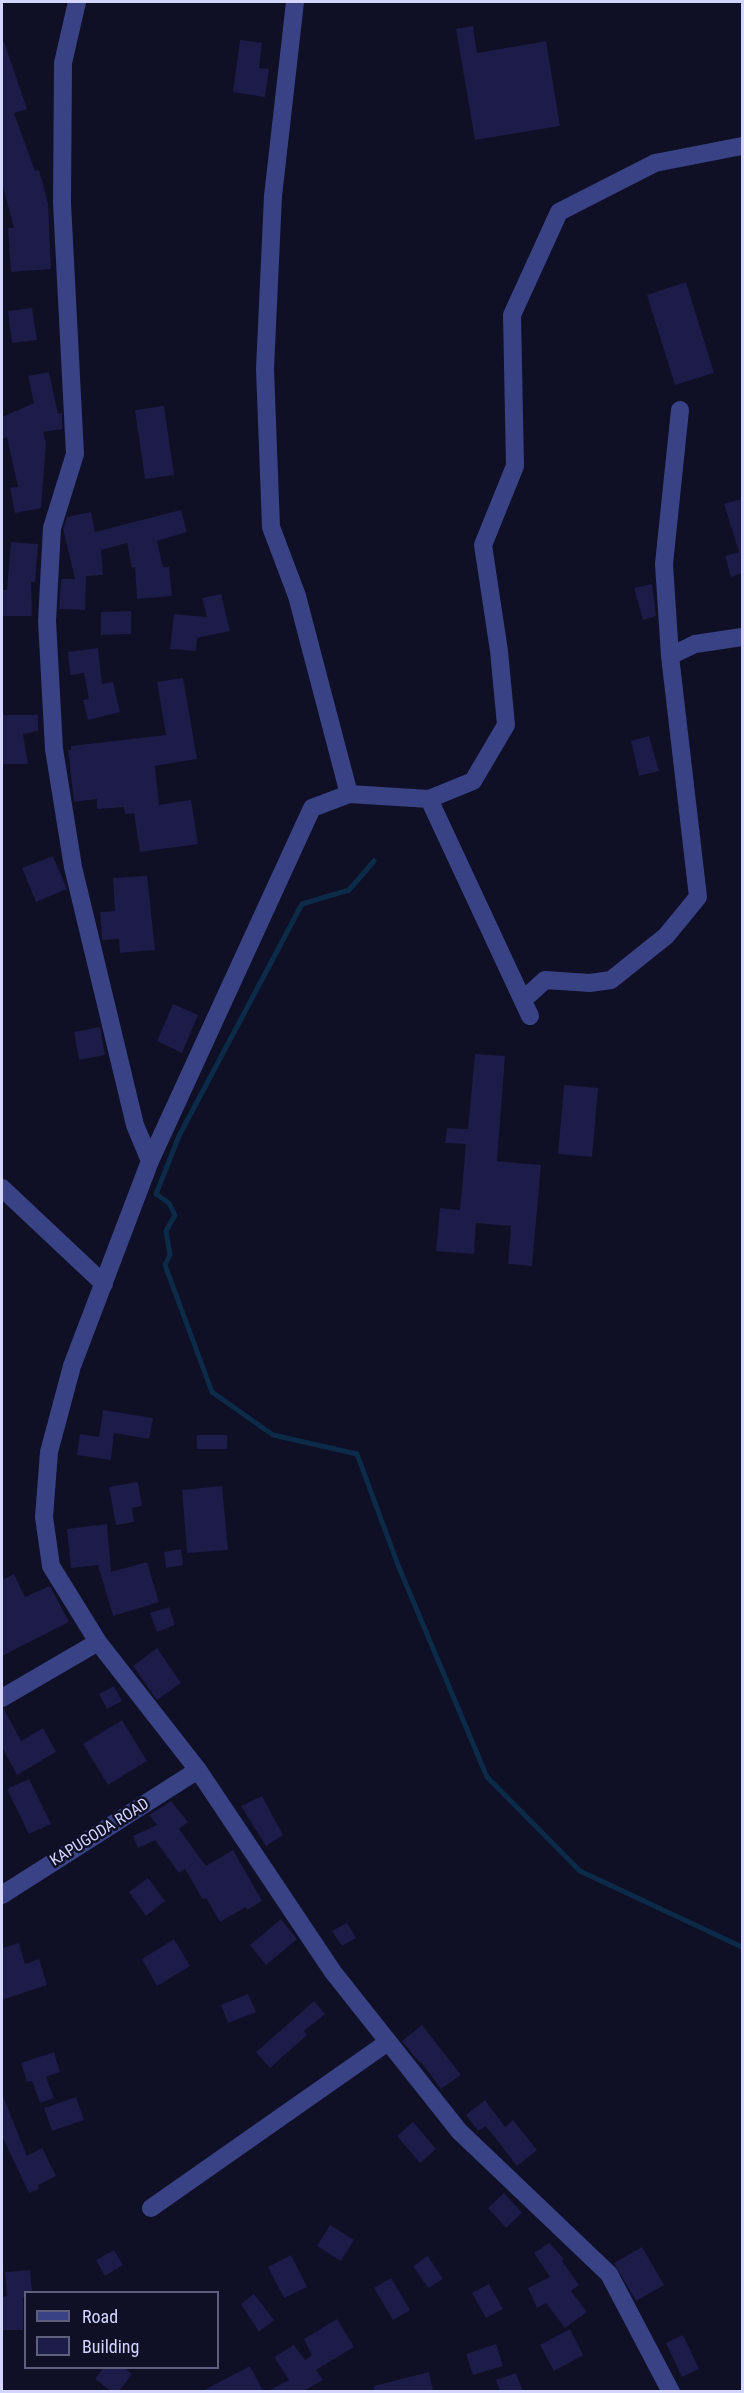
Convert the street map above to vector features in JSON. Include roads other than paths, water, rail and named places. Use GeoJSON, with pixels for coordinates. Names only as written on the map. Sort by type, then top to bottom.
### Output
{"type":"FeatureCollection","features":[{"type":"Feature","properties":{"kind":"street"},"geometry":{"type":"LineString","coordinates":[[77,2],[63,63],[62,203],[75,454],[52,528],[47,621],[54,737],[73,867],[135,1125],[150,1161]]}},
{"type":"Feature","properties":{"kind":"street"},"geometry":{"type":"LineString","coordinates":[[295,2],[273,196],[269,277],[265,369],[271,527],[297,596],[349,794]]}},
{"type":"Feature","properties":{"kind":"street"},"geometry":{"type":"LineString","coordinates":[[671,2391],[609,2274],[459,2131],[333,1972],[198,1770],[98,1641],[51,1566],[44,1517],[49,1452],[72,1366],[150,1161],[312,808],[349,794],[429,799],[473,781],[506,725],[500,651],[483,545],[515,466],[512,315],[559,212],[655,163],[742,146]]}},
{"type":"Feature","properties":{"kind":"street"},"geometry":{"type":"LineString","coordinates":[[429,799],[527,1008],[545,980],[590,983],[611,980],[666,936],[698,897],[670,656],[664,564],[680,410]]}},
{"type":"Feature","properties":{"kind":"street"},"geometry":{"type":"LineString","coordinates":[[670,656],[695,644],[742,637]]}},
{"type":"Feature","properties":{"kind":"street"},"geometry":{"type":"LineString","coordinates":[[2,1188],[104,1284]]}},
{"type":"Feature","properties":{"kind":"street"},"geometry":{"type":"LineString","coordinates":[[2,1698],[98,1641]]}},
{"type":"Feature","properties":{"kind":"street","name":"KAPUGODA ROAD"},"geometry":{"type":"LineString","coordinates":[[2,1895],[198,1770]]}},
{"type":"Feature","properties":{"kind":"street"},"geometry":{"type":"LineString","coordinates":[[151,2208],[388,2042]]}},
{"type":"Feature","properties":{"kind":"waterway"},"geometry":{"type":"LineString","coordinates":[[374,861],[349,890],[302,904],[179,1136],[156,1194],[169,1203],[175,1215],[166,1231],[170,1255],[165,1265],[212,1392],[273,1435],[357,1454],[398,1565],[487,1777],[580,1871],[742,1947]]}}]}
